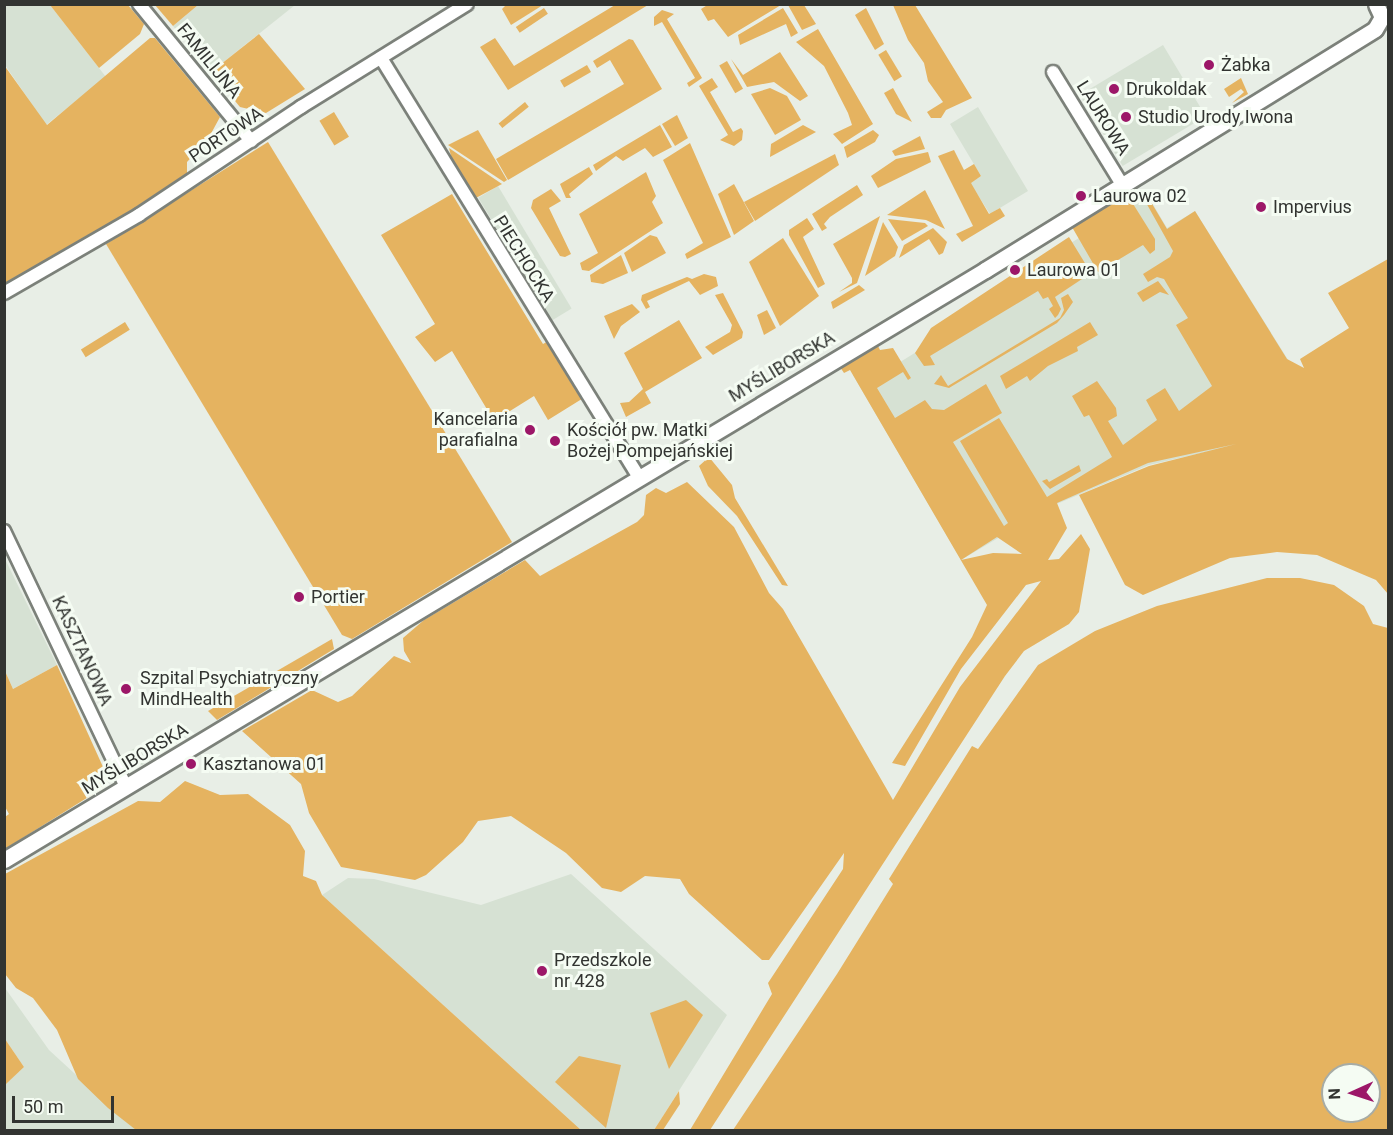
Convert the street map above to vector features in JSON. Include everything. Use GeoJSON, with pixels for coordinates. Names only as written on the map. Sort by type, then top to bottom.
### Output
{"type":"FeatureCollection","features":[{"type":"Feature","properties":{"kind":"street","name":"FAMILIJNA"},"geometry":{"type":"LineString","coordinates":[[139,4],[250,141]]}},
{"type":"Feature","properties":{"kind":"street","name":"PORTOWA"},"geometry":{"type":"LineString","coordinates":[[4,294],[139,215],[250,141],[467,4]]}},
{"type":"Feature","properties":{"kind":"street","name":"MYŚLIBORSKA"},"geometry":{"type":"LineString","coordinates":[[4,860],[1031,242],[1121,183],[1375,29],[1382,13]]}},
{"type":"Feature","properties":{"kind":"street","name":"PIECHOCKA"},"geometry":{"type":"LineString","coordinates":[[381,58],[639,477]]}},
{"type":"Feature","properties":{"kind":"street","name":"LAUROWA"},"geometry":{"type":"LineString","coordinates":[[1053,72],[1121,183]]}},
{"type":"Feature","properties":{"kind":"street","name":"KASZTANOWA"},"geometry":{"type":"LineString","coordinates":[[4,531],[126,787]]}},
{"type":"Feature","properties":{"kind":"shaded area"},"geometry":{"type":"Polygon","coordinates":[[[543,4],[511,25],[502,9],[506,5],[543,4]]]}},
{"type":"Feature","properties":{"kind":"shaded area"},"geometry":{"type":"Polygon","coordinates":[[[709,4],[781,5],[728,37],[714,19],[708,21],[701,9],[709,4]]]}},
{"type":"Feature","properties":{"kind":"shaded area"},"geometry":{"type":"Polygon","coordinates":[[[4,5],[50,5],[106,77],[46,125],[5,65],[4,5]]]}},
{"type":"Feature","properties":{"kind":"shaded area"},"geometry":{"type":"Polygon","coordinates":[[[50,5],[128,5],[144,24],[140,34],[99,68],[50,5]]]}},
{"type":"Feature","properties":{"kind":"shaded area"},"geometry":{"type":"Polygon","coordinates":[[[155,5],[198,5],[173,26],[155,5]]]}},
{"type":"Feature","properties":{"kind":"shaded area"},"geometry":{"type":"Polygon","coordinates":[[[198,5],[295,5],[211,72],[173,26],[198,5]]]}},
{"type":"Feature","properties":{"kind":"shaded area"},"geometry":{"type":"Polygon","coordinates":[[[615,5],[648,5],[508,90],[480,47],[495,38],[514,66],[615,5]]]}},
{"type":"Feature","properties":{"kind":"shaded area"},"geometry":{"type":"Polygon","coordinates":[[[788,5],[804,5],[816,24],[802,30],[788,5]]]}},
{"type":"Feature","properties":{"kind":"shaded area"},"geometry":{"type":"Polygon","coordinates":[[[893,5],[915,5],[972,98],[946,110],[941,118],[931,118],[927,112],[943,102],[928,81],[924,63],[908,40],[893,5]]]}},
{"type":"Feature","properties":{"kind":"shaded area"},"geometry":{"type":"Polygon","coordinates":[[[544,8],[548,14],[520,33],[516,27],[544,8]]]}},
{"type":"Feature","properties":{"kind":"shaded area"},"geometry":{"type":"Polygon","coordinates":[[[783,8],[798,33],[791,37],[786,24],[740,45],[738,35],[783,8]]]}},
{"type":"Feature","properties":{"kind":"shaded area"},"geometry":{"type":"Polygon","coordinates":[[[866,8],[884,44],[875,50],[855,15],[866,8]]]}},
{"type":"Feature","properties":{"kind":"shaded area"},"geometry":{"type":"Polygon","coordinates":[[[662,10],[674,14],[667,19],[702,78],[689,87],[687,83],[695,78],[662,22],[654,26],[654,17],[662,10]]]}},
{"type":"Feature","properties":{"kind":"shaded area"},"geometry":{"type":"Polygon","coordinates":[[[818,29],[873,124],[842,144],[833,134],[852,125],[848,113],[824,66],[796,42],[818,29]]]}},
{"type":"Feature","properties":{"kind":"shaded area"},"geometry":{"type":"Polygon","coordinates":[[[259,34],[305,89],[266,113],[240,107],[211,72],[259,34]]]}},
{"type":"Feature","properties":{"kind":"shaded area"},"geometry":{"type":"Polygon","coordinates":[[[150,38],[155,38],[220,117],[207,141],[187,162],[187,177],[5,285],[4,65],[47,125],[150,38]]]}},
{"type":"Feature","properties":{"kind":"shaded area"},"geometry":{"type":"Polygon","coordinates":[[[629,39],[633,40],[662,89],[508,180],[496,159],[624,84],[610,60],[597,68],[593,61],[629,39]]]}},
{"type":"Feature","properties":{"kind":"shaded area"},"geometry":{"type":"Polygon","coordinates":[[[1163,45],[1206,116],[1123,166],[1080,95],[1163,45]]]}},
{"type":"Feature","properties":{"kind":"shaded area"},"geometry":{"type":"Polygon","coordinates":[[[886,50],[902,77],[894,81],[878,55],[886,50]]]}},
{"type":"Feature","properties":{"kind":"shaded area"},"geometry":{"type":"Polygon","coordinates":[[[780,52],[808,96],[800,101],[774,82],[747,87],[731,59],[743,75],[780,52]]]}},
{"type":"Feature","properties":{"kind":"shaded area"},"geometry":{"type":"Polygon","coordinates":[[[727,61],[743,89],[735,93],[719,66],[727,61]]]}},
{"type":"Feature","properties":{"kind":"shaded area"},"geometry":{"type":"Polygon","coordinates":[[[587,65],[591,72],[564,87],[560,81],[587,65]]]}},
{"type":"Feature","properties":{"kind":"shaded area"},"geometry":{"type":"Polygon","coordinates":[[[712,78],[718,87],[710,92],[733,132],[741,128],[743,131],[742,140],[734,146],[720,140],[728,135],[699,86],[712,78]]]}},
{"type":"Feature","properties":{"kind":"shaded area"},"geometry":{"type":"Polygon","coordinates":[[[1241,78],[1248,94],[1232,103],[1244,92],[1241,89],[1229,97],[1224,89],[1241,78]]]}},
{"type":"Feature","properties":{"kind":"shaded area"},"geometry":{"type":"Polygon","coordinates":[[[770,88],[787,96],[801,120],[775,135],[751,94],[770,88]]]}},
{"type":"Feature","properties":{"kind":"shaded area"},"geometry":{"type":"Polygon","coordinates":[[[893,88],[912,122],[896,114],[884,93],[893,88]]]}},
{"type":"Feature","properties":{"kind":"shaded area"},"geometry":{"type":"Polygon","coordinates":[[[525,102],[529,107],[502,128],[499,123],[525,102]]]}},
{"type":"Feature","properties":{"kind":"shaded area"},"geometry":{"type":"Polygon","coordinates":[[[978,107],[1028,191],[990,214],[970,183],[981,176],[950,124],[978,107]]]}},
{"type":"Feature","properties":{"kind":"shaded area"},"geometry":{"type":"Polygon","coordinates":[[[334,112],[349,137],[334,146],[319,121],[334,112]]]}},
{"type":"Feature","properties":{"kind":"shaded area"},"geometry":{"type":"Polygon","coordinates":[[[677,115],[688,138],[675,146],[662,124],[677,115]]]}},
{"type":"Feature","properties":{"kind":"shaded area"},"geometry":{"type":"Polygon","coordinates":[[[660,125],[672,147],[653,157],[645,148],[623,161],[616,156],[596,171],[593,165],[660,125]]]}},
{"type":"Feature","properties":{"kind":"shaded area"},"geometry":{"type":"Polygon","coordinates":[[[803,125],[816,132],[770,157],[771,144],[803,125]]]}},
{"type":"Feature","properties":{"kind":"shaded area"},"geometry":{"type":"Polygon","coordinates":[[[478,130],[507,180],[504,182],[448,145],[478,130]]]}},
{"type":"Feature","properties":{"kind":"shaded area"},"geometry":{"type":"Polygon","coordinates":[[[873,130],[879,135],[875,142],[847,158],[844,147],[873,130]]]}},
{"type":"Feature","properties":{"kind":"shaded area"},"geometry":{"type":"Polygon","coordinates":[[[920,136],[925,149],[895,156],[892,151],[920,136]]]}},
{"type":"Feature","properties":{"kind":"shaded area"},"geometry":{"type":"Polygon","coordinates":[[[268,142],[512,542],[352,639],[342,635],[106,244],[268,142]]]}},
{"type":"Feature","properties":{"kind":"shaded area"},"geometry":{"type":"Polygon","coordinates":[[[690,143],[731,237],[687,259],[685,254],[703,243],[663,160],[690,143]]]}},
{"type":"Feature","properties":{"kind":"shaded area"},"geometry":{"type":"Polygon","coordinates":[[[449,148],[502,184],[474,199],[454,168],[449,148]]]}},
{"type":"Feature","properties":{"kind":"shaded area"},"geometry":{"type":"Polygon","coordinates":[[[954,150],[964,170],[974,164],[981,176],[971,183],[989,214],[1000,208],[1005,216],[962,242],[956,234],[973,226],[938,156],[954,150]]]}},
{"type":"Feature","properties":{"kind":"shaded area"},"geometry":{"type":"Polygon","coordinates":[[[928,152],[931,162],[878,188],[871,176],[896,159],[928,152]]]}},
{"type":"Feature","properties":{"kind":"shaded area"},"geometry":{"type":"Polygon","coordinates":[[[835,154],[839,165],[755,221],[744,202],[835,154]]]}},
{"type":"Feature","properties":{"kind":"shaded area"},"geometry":{"type":"Polygon","coordinates":[[[589,167],[593,174],[569,194],[571,198],[566,198],[560,184],[589,167]]]}},
{"type":"Feature","properties":{"kind":"shaded area"},"geometry":{"type":"Polygon","coordinates":[[[646,172],[656,196],[652,202],[663,223],[589,271],[582,270],[580,263],[598,253],[579,214],[646,172]]]}},
{"type":"Feature","properties":{"kind":"shaded area"},"geometry":{"type":"Polygon","coordinates":[[[734,184],[754,221],[734,235],[718,194],[734,184]]]}},
{"type":"Feature","properties":{"kind":"shaded area"},"geometry":{"type":"Polygon","coordinates":[[[857,185],[863,195],[830,217],[824,224],[827,228],[822,231],[812,214],[857,185]]]}},
{"type":"Feature","properties":{"kind":"shaded area"},"geometry":{"type":"Polygon","coordinates":[[[498,186],[572,309],[552,320],[478,198],[498,186]]]}},
{"type":"Feature","properties":{"kind":"shaded area"},"geometry":{"type":"Polygon","coordinates":[[[551,189],[561,201],[549,208],[571,254],[565,257],[560,256],[531,208],[533,200],[551,189]]]}},
{"type":"Feature","properties":{"kind":"shaded area"},"geometry":{"type":"Polygon","coordinates":[[[925,190],[945,229],[926,220],[887,215],[925,190]]]}},
{"type":"Feature","properties":{"kind":"shaded area"},"geometry":{"type":"Polygon","coordinates":[[[452,194],[543,344],[550,340],[585,397],[548,420],[534,396],[494,421],[452,351],[435,362],[415,337],[435,324],[381,235],[452,194]]]}},
{"type":"Feature","properties":{"kind":"shaded area"},"geometry":{"type":"Polygon","coordinates":[[[1119,194],[1130,199],[1155,239],[1155,250],[1150,254],[1143,245],[1098,272],[1072,227],[1119,194]]]}},
{"type":"Feature","properties":{"kind":"shaded area"},"geometry":{"type":"Polygon","coordinates":[[[1148,196],[1167,228],[1195,211],[1337,438],[1241,444],[1149,465],[1052,506],[961,560],[853,375],[897,364],[942,336],[936,325],[1148,196]]]}},
{"type":"Feature","properties":{"kind":"shaded area"},"geometry":{"type":"Polygon","coordinates":[[[1148,197],[1167,229],[1195,211],[1287,359],[1304,368],[1300,359],[1349,328],[1328,293],[1388,259],[1388,594],[1376,580],[1317,555],[1277,552],[1230,558],[1143,595],[1125,585],[1079,495],[1149,466],[1236,444],[1148,463],[1057,503],[1067,528],[1048,560],[1059,559],[1081,534],[1090,549],[1079,612],[1069,624],[1024,651],[1005,676],[710,1130],[690,1130],[772,994],[768,983],[843,869],[844,853],[769,960],[762,960],[689,894],[680,879],[645,876],[621,892],[602,888],[566,853],[511,816],[478,821],[463,842],[426,875],[415,880],[341,867],[309,813],[301,784],[242,731],[312,690],[338,702],[352,696],[394,656],[411,663],[404,651],[403,638],[424,620],[525,560],[540,576],[637,522],[644,515],[646,495],[656,488],[666,493],[687,482],[734,527],[769,593],[783,609],[893,800],[960,687],[1041,581],[1026,585],[961,669],[905,766],[892,763],[972,637],[987,605],[850,370],[844,373],[838,364],[878,346],[880,350],[893,348],[911,378],[908,380],[903,372],[877,388],[895,418],[925,400],[932,409],[944,410],[986,384],[1002,413],[953,442],[1004,526],[1008,523],[960,441],[999,418],[1047,497],[1112,457],[1089,415],[1084,417],[1072,396],[1097,381],[1116,408],[1117,416],[1108,421],[1123,445],[1157,420],[1146,400],[1165,388],[1179,411],[1212,386],[1176,325],[1188,318],[1164,279],[1157,277],[1148,282],[1143,274],[1170,257],[1173,251],[1144,199],[1148,197]],[[997,537],[961,560],[993,553],[1022,554],[997,537]]]}},
{"type":"Feature","properties":{"kind":"shaded area"},"geometry":{"type":"Polygon","coordinates":[[[880,216],[857,283],[839,292],[852,283],[852,278],[833,244],[880,216]]]}},
{"type":"Feature","properties":{"kind":"shaded area"},"geometry":{"type":"Polygon","coordinates":[[[807,218],[814,229],[803,237],[825,284],[818,288],[789,235],[789,230],[807,218]]]}},
{"type":"Feature","properties":{"kind":"shaded area"},"geometry":{"type":"Polygon","coordinates":[[[888,219],[925,223],[928,226],[902,241],[888,219]]]}},
{"type":"Feature","properties":{"kind":"shaded area"},"geometry":{"type":"Polygon","coordinates":[[[883,222],[898,247],[895,256],[865,276],[883,222]]]}},
{"type":"Feature","properties":{"kind":"shaded area"},"geometry":{"type":"Polygon","coordinates":[[[933,228],[947,242],[943,253],[939,255],[929,239],[899,258],[904,245],[933,228]]]}},
{"type":"Feature","properties":{"kind":"shaded area"},"geometry":{"type":"Polygon","coordinates":[[[650,235],[657,237],[666,253],[632,272],[624,253],[650,235]]]}},
{"type":"Feature","properties":{"kind":"shaded area"},"geometry":{"type":"Polygon","coordinates":[[[1069,237],[1091,273],[1055,297],[1061,309],[1055,318],[1049,309],[1053,306],[1048,297],[1043,299],[1038,291],[930,356],[935,365],[924,366],[915,353],[931,328],[1069,237]]]}},
{"type":"Feature","properties":{"kind":"shaded area"},"geometry":{"type":"Polygon","coordinates":[[[783,238],[819,296],[780,326],[749,262],[783,238]]]}},
{"type":"Feature","properties":{"kind":"shaded area"},"geometry":{"type":"Polygon","coordinates":[[[621,255],[628,273],[603,284],[591,282],[590,275],[621,255]]]}},
{"type":"Feature","properties":{"kind":"shaded area"},"geometry":{"type":"Polygon","coordinates":[[[704,274],[716,277],[718,286],[700,295],[689,281],[647,301],[650,307],[646,309],[641,300],[642,295],[687,277],[692,279],[704,274]]]}},
{"type":"Feature","properties":{"kind":"shaded area"},"geometry":{"type":"Polygon","coordinates":[[[1158,281],[1169,295],[1160,292],[1143,302],[1137,293],[1158,281]]]}},
{"type":"Feature","properties":{"kind":"shaded area"},"geometry":{"type":"Polygon","coordinates":[[[859,285],[865,290],[833,309],[831,302],[859,285]]]}},
{"type":"Feature","properties":{"kind":"shaded area"},"geometry":{"type":"Polygon","coordinates":[[[723,293],[743,332],[742,338],[713,355],[705,347],[730,332],[732,325],[715,295],[723,293]]]}},
{"type":"Feature","properties":{"kind":"shaded area"},"geometry":{"type":"Polygon","coordinates":[[[1068,294],[1073,302],[1057,323],[949,388],[934,384],[941,375],[948,386],[1060,318],[1064,310],[1061,298],[1068,294]]]}},
{"type":"Feature","properties":{"kind":"shaded area"},"geometry":{"type":"Polygon","coordinates":[[[632,304],[640,312],[621,326],[614,339],[604,316],[632,304]]]}},
{"type":"Feature","properties":{"kind":"shaded area"},"geometry":{"type":"Polygon","coordinates":[[[767,310],[776,328],[764,335],[757,315],[767,310]]]}},
{"type":"Feature","properties":{"kind":"shaded area"},"geometry":{"type":"Polygon","coordinates":[[[679,320],[702,358],[645,392],[651,403],[626,417],[620,403],[629,402],[643,389],[624,353],[679,320]]]}},
{"type":"Feature","properties":{"kind":"shaded area"},"geometry":{"type":"Polygon","coordinates":[[[125,322],[130,330],[86,357],[81,350],[125,322]]]}},
{"type":"Feature","properties":{"kind":"shaded area"},"geometry":{"type":"Polygon","coordinates":[[[1090,322],[1098,335],[1077,347],[1078,351],[1048,366],[1030,381],[1027,376],[1006,389],[1000,376],[1090,322]]]}},
{"type":"Feature","properties":{"kind":"shaded area"},"geometry":{"type":"Polygon","coordinates":[[[709,457],[732,485],[735,498],[788,586],[782,585],[737,516],[708,486],[699,466],[709,457]]]}},
{"type":"Feature","properties":{"kind":"shaded area"},"geometry":{"type":"Polygon","coordinates":[[[1079,465],[1081,471],[1050,489],[1042,481],[1047,479],[1049,482],[1079,465]]]}},
{"type":"Feature","properties":{"kind":"shaded area"},"geometry":{"type":"Polygon","coordinates":[[[4,557],[57,665],[13,689],[5,671],[4,557]]]}},
{"type":"Feature","properties":{"kind":"shaded area"},"geometry":{"type":"Polygon","coordinates":[[[1267,578],[1300,578],[1334,585],[1364,606],[1373,624],[1388,628],[1388,1130],[733,1130],[837,974],[893,884],[889,879],[972,746],[978,749],[1038,665],[1095,631],[1157,606],[1267,578]]]}},
{"type":"Feature","properties":{"kind":"shaded area"},"geometry":{"type":"Polygon","coordinates":[[[332,639],[334,649],[217,720],[208,711],[332,639]]]}},
{"type":"Feature","properties":{"kind":"shaded area"},"geometry":{"type":"Polygon","coordinates":[[[57,665],[108,778],[106,786],[5,849],[5,817],[9,814],[4,805],[5,671],[13,689],[57,665]]]}},
{"type":"Feature","properties":{"kind":"shaded area"},"geometry":{"type":"Polygon","coordinates":[[[150,741],[159,755],[142,765],[134,761],[129,751],[150,741]]]}},
{"type":"Feature","properties":{"kind":"shaded area"},"geometry":{"type":"Polygon","coordinates":[[[185,781],[220,795],[248,794],[290,825],[305,851],[303,876],[316,881],[322,895],[581,1130],[136,1130],[108,1108],[78,1079],[57,1030],[33,998],[16,988],[5,974],[5,874],[138,801],[160,802],[185,781]]]}},
{"type":"Feature","properties":{"kind":"shaded area","name":"Przedszkole nr 428"},"geometry":{"type":"Polygon","coordinates":[[[571,874],[727,1015],[654,1130],[581,1130],[322,895],[348,878],[374,879],[481,905],[571,874]]]}},
{"type":"Feature","properties":{"kind":"shaded area"},"geometry":{"type":"Polygon","coordinates":[[[5,988],[49,1050],[136,1130],[5,1130],[5,1085],[24,1067],[5,1039],[5,988]]]}},
{"type":"Feature","properties":{"kind":"shaded area"},"geometry":{"type":"Polygon","coordinates":[[[686,1000],[703,1015],[669,1069],[650,1013],[686,1000]]]}},
{"type":"Feature","properties":{"kind":"shaded area"},"geometry":{"type":"Polygon","coordinates":[[[4,1039],[24,1067],[5,1085],[4,1039]]]}},
{"type":"Feature","properties":{"kind":"shaded area"},"geometry":{"type":"Polygon","coordinates":[[[579,1056],[621,1065],[606,1128],[555,1082],[579,1056]]]}},
{"type":"Feature","properties":{"kind":"shaded area"},"geometry":{"type":"Polygon","coordinates":[[[679,1091],[680,1104],[663,1130],[654,1130],[679,1091]]]}},
{"type":"Feature","properties":{"kind":"place","name":"Żabka"},"geometry":{"type":"Point","coordinates":[1209,65]}},
{"type":"Feature","properties":{"kind":"place","name":"Drukoldak"},"geometry":{"type":"Point","coordinates":[1114,89]}},
{"type":"Feature","properties":{"kind":"place","name":"Studio Urody Iwona"},"geometry":{"type":"Point","coordinates":[1126,117]}},
{"type":"Feature","properties":{"kind":"place","name":"Laurowa 02"},"geometry":{"type":"Point","coordinates":[1081,196]}},
{"type":"Feature","properties":{"kind":"place","name":"Impervius"},"geometry":{"type":"Point","coordinates":[1261,207]}},
{"type":"Feature","properties":{"kind":"place","name":"Laurowa 01"},"geometry":{"type":"Point","coordinates":[1015,270]}},
{"type":"Feature","properties":{"kind":"place","name":"Kancelaria parafialna"},"geometry":{"type":"Point","coordinates":[530,430]}},
{"type":"Feature","properties":{"kind":"place","name":"Kościół pw. Matki Bożej Pompejańskiej"},"geometry":{"type":"Point","coordinates":[555,441]}},
{"type":"Feature","properties":{"kind":"place","name":"Portier"},"geometry":{"type":"Point","coordinates":[299,597]}},
{"type":"Feature","properties":{"kind":"place","name":"Szpital Psychiatryczny MindHealth"},"geometry":{"type":"Point","coordinates":[126,689]}},
{"type":"Feature","properties":{"kind":"place","name":"Kasztanowa 01"},"geometry":{"type":"Point","coordinates":[191,764]}},
{"type":"Feature","properties":{"kind":"place","name":"Przedszkole nr 428"},"geometry":{"type":"Point","coordinates":[542,971]}}]}
